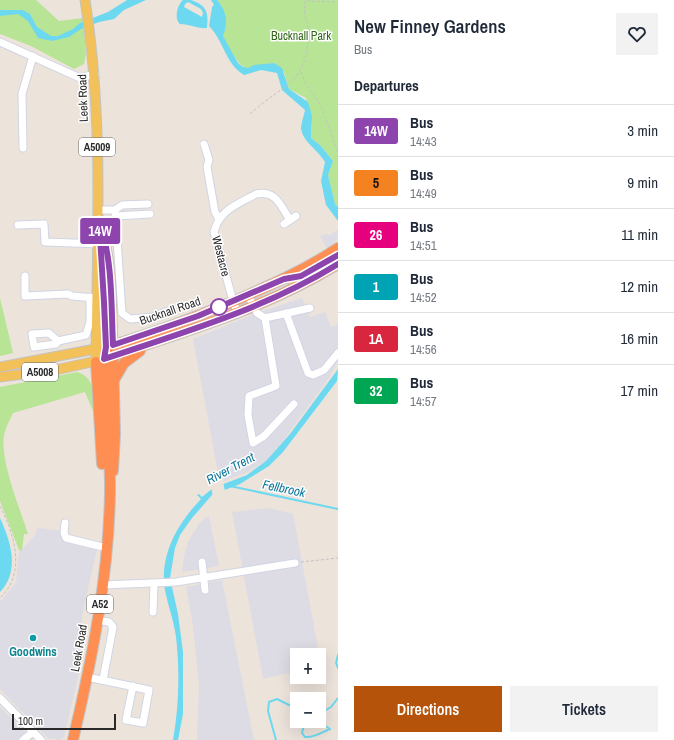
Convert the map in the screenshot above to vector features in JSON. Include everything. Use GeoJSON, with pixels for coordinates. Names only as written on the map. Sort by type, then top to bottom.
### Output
{"type":"FeatureCollection","features":[{"type":"Feature","properties":{"kind":"highway","name":"Bucknall Road"},"geometry":{"type":"LineString","coordinates":[[105,347],[198,316],[248,295],[284,279],[338,248]]}},
{"type":"Feature","properties":{"kind":"highway","name":"Bucknall Road"},"geometry":{"type":"LineString","coordinates":[[104,359],[238,314],[297,287],[338,264]]}},
{"type":"Feature","properties":{"kind":"highway"},"geometry":{"type":"LineString","coordinates":[[113,381],[124,363],[154,343]]}},
{"type":"Feature","properties":{"kind":"highway"},"geometry":{"type":"LineString","coordinates":[[105,347],[101,462],[110,487]]}},
{"type":"Feature","properties":{"kind":"highway","name":"Leek Road"},"geometry":{"type":"LineString","coordinates":[[73,740],[87,677],[97,620],[106,548],[110,487],[115,460],[113,381],[104,359]]}},
{"type":"Feature","properties":{"kind":"main road","name":"Leek Road"},"geometry":{"type":"LineString","coordinates":[[85,0],[95,74],[99,210],[97,299]]}},
{"type":"Feature","properties":{"kind":"main road","name":"Leek Road"},"geometry":{"type":"LineString","coordinates":[[99,220],[107,243],[110,268],[105,347]]}},
{"type":"Feature","properties":{"kind":"main road"},"geometry":{"type":"LineString","coordinates":[[284,279],[301,276],[338,255]]}},
{"type":"Feature","properties":{"kind":"main road","name":"A5009"},"geometry":{"type":"LineString","coordinates":[[97,299],[105,347]]}},
{"type":"Feature","properties":{"kind":"main road"},"geometry":{"type":"LineString","coordinates":[[104,359],[105,347]]}},
{"type":"Feature","properties":{"kind":"main road","name":"Bucknall Road"},"geometry":{"type":"LineString","coordinates":[[0,367],[105,347]]}},
{"type":"Feature","properties":{"kind":"main road","name":"A5008"},"geometry":{"type":"LineString","coordinates":[[0,377],[55,370],[104,359]]}},
{"type":"Feature","properties":{"kind":"street"},"geometry":{"type":"LineString","coordinates":[[0,42],[80,78],[95,74]]}},
{"type":"Feature","properties":{"kind":"street"},"geometry":{"type":"LineString","coordinates":[[23,148],[22,94],[34,56]]}},
{"type":"Feature","properties":{"kind":"street"},"geometry":{"type":"LineString","coordinates":[[204,144],[209,160],[207,167],[215,212],[219,219]]}},
{"type":"Feature","properties":{"kind":"street","name":"Westacre"},"geometry":{"type":"LineString","coordinates":[[238,314],[214,232],[219,219],[223,212],[256,194],[268,193],[274,197],[290,220]]}},
{"type":"Feature","properties":{"kind":"street"},"geometry":{"type":"LineString","coordinates":[[148,204],[122,205],[115,213],[122,313],[130,319],[153,317],[171,310]]}},
{"type":"Feature","properties":{"kind":"street"},"geometry":{"type":"LineString","coordinates":[[99,210],[115,213],[150,214]]}},
{"type":"Feature","properties":{"kind":"street"},"geometry":{"type":"LineString","coordinates":[[18,225],[44,224],[45,242],[99,244]]}},
{"type":"Feature","properties":{"kind":"street"},"geometry":{"type":"LineString","coordinates":[[25,276],[25,296],[68,294],[72,296],[97,299],[86,335],[58,341]]}},
{"type":"Feature","properties":{"kind":"street"},"geometry":{"type":"LineString","coordinates":[[248,295],[257,313],[265,318],[310,308]]}},
{"type":"Feature","properties":{"kind":"street"},"geometry":{"type":"LineString","coordinates":[[286,313],[308,373],[313,375],[324,370],[338,353]]}},
{"type":"Feature","properties":{"kind":"street"},"geometry":{"type":"LineString","coordinates":[[265,318],[276,386],[249,396],[248,415],[253,443],[264,436],[294,404]]}},
{"type":"Feature","properties":{"kind":"street"},"geometry":{"type":"LineString","coordinates":[[65,523],[64,533],[66,538],[106,548]]}},
{"type":"Feature","properties":{"kind":"street"},"geometry":{"type":"LineString","coordinates":[[202,562],[205,590]]}},
{"type":"Feature","properties":{"kind":"street"},"geometry":{"type":"LineString","coordinates":[[102,585],[157,584],[176,582],[295,563]]}},
{"type":"Feature","properties":{"kind":"street"},"geometry":{"type":"LineString","coordinates":[[153,612],[157,584]]}},
{"type":"Feature","properties":{"kind":"street"},"geometry":{"type":"LineString","coordinates":[[97,620],[109,622],[113,627],[103,680]]}},
{"type":"Feature","properties":{"kind":"street"},"geometry":{"type":"LineString","coordinates":[[87,677],[133,686],[149,690],[143,723],[126,720],[133,686]]}},
{"type":"Feature","properties":{"kind":"street"},"geometry":{"type":"LineString","coordinates":[[0,698],[40,739]]}},
{"type":"Feature","properties":{"kind":"street"},"geometry":{"type":"LineString","coordinates":[[23,740],[33,732]]}},
{"type":"Feature","properties":{"kind":"path"},"geometry":{"type":"LineString","coordinates":[[250,114],[294,80],[301,71],[306,59],[307,46],[308,26],[305,15],[305,1],[338,2]]}},
{"type":"Feature","properties":{"kind":"path"},"geometry":{"type":"LineString","coordinates":[[301,71],[306,84],[321,106],[338,152]]}},
{"type":"Feature","properties":{"kind":"path"},"geometry":{"type":"LineString","coordinates":[[0,506],[14,541],[16,562],[14,579],[10,588],[0,598]]}},
{"type":"Feature","properties":{"kind":"path"},"geometry":{"type":"LineString","coordinates":[[295,563],[338,558]]}},
{"type":"Feature","properties":{"kind":"shaded area"},"geometry":{"type":"Polygon","coordinates":[[[338,230],[338,239],[327,249],[320,236],[325,234],[330,235],[338,230]]]}},
{"type":"Feature","properties":{"kind":"shaded area"},"geometry":{"type":"Polygon","coordinates":[[[302,298],[310,317],[325,312],[331,327],[338,324],[338,361],[329,378],[283,441],[266,461],[248,472],[224,481],[223,477],[219,478],[193,339],[257,313],[302,298]]]}},
{"type":"Feature","properties":{"kind":"shaded area"},"geometry":{"type":"Polygon","coordinates":[[[269,508],[293,514],[318,648],[290,648],[290,676],[288,673],[263,679],[232,512],[269,508]]]}},
{"type":"Feature","properties":{"kind":"shaded area"},"geometry":{"type":"Polygon","coordinates":[[[209,516],[219,566],[182,572],[188,542],[200,522],[209,516]]]}},
{"type":"Feature","properties":{"kind":"shaded area"},"geometry":{"type":"Polygon","coordinates":[[[37,528],[62,531],[61,539],[78,546],[97,549],[82,616],[80,668],[64,737],[59,740],[49,739],[0,689],[0,602],[16,583],[19,550],[22,550],[36,534],[37,528]]]}},
{"type":"Feature","properties":{"kind":"shaded area"},"geometry":{"type":"Polygon","coordinates":[[[222,580],[254,740],[197,740],[199,685],[193,626],[186,587],[222,580]]]}},
{"type":"Feature","properties":{"kind":"shaded area"},"geometry":{"type":"Polygon","coordinates":[[[0,707],[32,739],[32,740],[0,740],[0,707]]]}},
{"type":"Feature","properties":{"kind":"green space"},"geometry":{"type":"Polygon","coordinates":[[[0,0],[36,0],[59,21],[83,18],[86,54],[84,64],[74,69],[31,46],[0,34],[0,0]]]}},
{"type":"Feature","properties":{"kind":"green space","name":"Bucknall Park"},"geometry":{"type":"Polygon","coordinates":[[[217,0],[338,0],[338,207],[335,204],[328,175],[333,161],[320,145],[311,138],[312,124],[306,98],[289,89],[284,72],[274,63],[247,68],[240,64],[223,36],[225,17],[224,12],[217,0]]]}},
{"type":"Feature","properties":{"kind":"green space"},"geometry":{"type":"Polygon","coordinates":[[[0,298],[13,353],[0,356],[0,298]]]}},
{"type":"Feature","properties":{"kind":"green space"},"geometry":{"type":"Polygon","coordinates":[[[77,372],[88,378],[90,382],[93,393],[93,411],[85,392],[13,413],[5,430],[5,458],[16,499],[28,534],[24,534],[22,551],[19,550],[0,501],[0,387],[77,372]]]}},
{"type":"Feature","properties":{"kind":"water"},"geometry":{"type":"Polygon","coordinates":[[[127,0],[146,0],[124,10],[114,19],[99,22],[81,29],[69,37],[52,41],[38,38],[28,21],[18,14],[0,16],[0,10],[23,10],[30,14],[37,27],[51,36],[58,36],[73,29],[80,23],[108,12],[127,0]]]}},
{"type":"Feature","properties":{"kind":"water"},"geometry":{"type":"Polygon","coordinates":[[[183,0],[191,0],[203,7],[207,13],[207,28],[180,24],[178,22],[177,12],[179,5],[183,0]],[[188,2],[184,7],[202,17],[203,13],[201,9],[188,2]]]}},
{"type":"Feature","properties":{"kind":"water"},"geometry":{"type":"Polygon","coordinates":[[[211,0],[217,0],[223,8],[226,17],[226,26],[223,36],[238,63],[243,67],[248,68],[254,65],[274,63],[282,68],[289,89],[308,102],[312,116],[311,138],[320,145],[333,161],[328,175],[335,204],[338,207],[338,221],[326,205],[321,181],[325,162],[305,138],[301,129],[305,110],[282,90],[277,73],[261,70],[244,75],[233,65],[218,38],[209,26],[212,7],[214,5],[211,0]]]}},
{"type":"Feature","properties":{"kind":"water"},"geometry":{"type":"Polygon","coordinates":[[[338,369],[337,381],[283,452],[269,466],[240,484],[212,495],[192,518],[180,535],[175,548],[170,578],[178,614],[183,652],[183,714],[178,740],[173,740],[178,702],[178,663],[175,631],[165,590],[164,577],[165,564],[172,540],[185,518],[201,499],[197,495],[199,494],[202,497],[213,488],[247,475],[266,461],[290,434],[338,369]]]}},
{"type":"Feature","properties":{"kind":"water"},"geometry":{"type":"Polygon","coordinates":[[[0,518],[10,546],[12,566],[6,584],[0,592],[0,518]]]}},
{"type":"Feature","properties":{"kind":"pier"},"geometry":{"type":"Polygon","coordinates":[[[223,482],[225,491],[213,497],[211,487],[223,482]]]}},
{"type":"Feature","properties":{"kind":"waterway","name":"Fellbrook"},"geometry":{"type":"LineString","coordinates":[[230,486],[338,509]]}},
{"type":"Feature","properties":{"kind":"waterway"},"geometry":{"type":"LineString","coordinates":[[338,655],[336,663],[338,668]]}},
{"type":"Feature","properties":{"kind":"waterway"},"geometry":{"type":"LineString","coordinates":[[326,710],[331,707],[338,698]]}},
{"type":"Feature","properties":{"kind":"waterway"},"geometry":{"type":"LineString","coordinates":[[276,740],[268,711],[269,702],[277,699],[290,706]]}},
{"type":"Feature","properties":{"kind":"waterway"},"geometry":{"type":"LineString","coordinates":[[303,728],[302,733],[305,737],[308,737],[315,736],[330,729],[326,726]]}},
{"type":"Feature","properties":{"kind":"bus line","name":"14W"},"geometry":{"type":"LineString","coordinates":[[338,255],[301,276],[284,279],[198,316],[113,345],[110,268],[107,243],[99,220],[106,347],[104,359],[238,314],[297,287],[338,264]]}},
{"type":"Feature","properties":{"kind":"place","name":"Goodwins"},"geometry":{"type":"Point","coordinates":[33,638]}},
{"type":"Feature","properties":{"kind":"water label","name":"River Trent"},"geometry":{"type":"Point","coordinates":[230,468]}}]}
